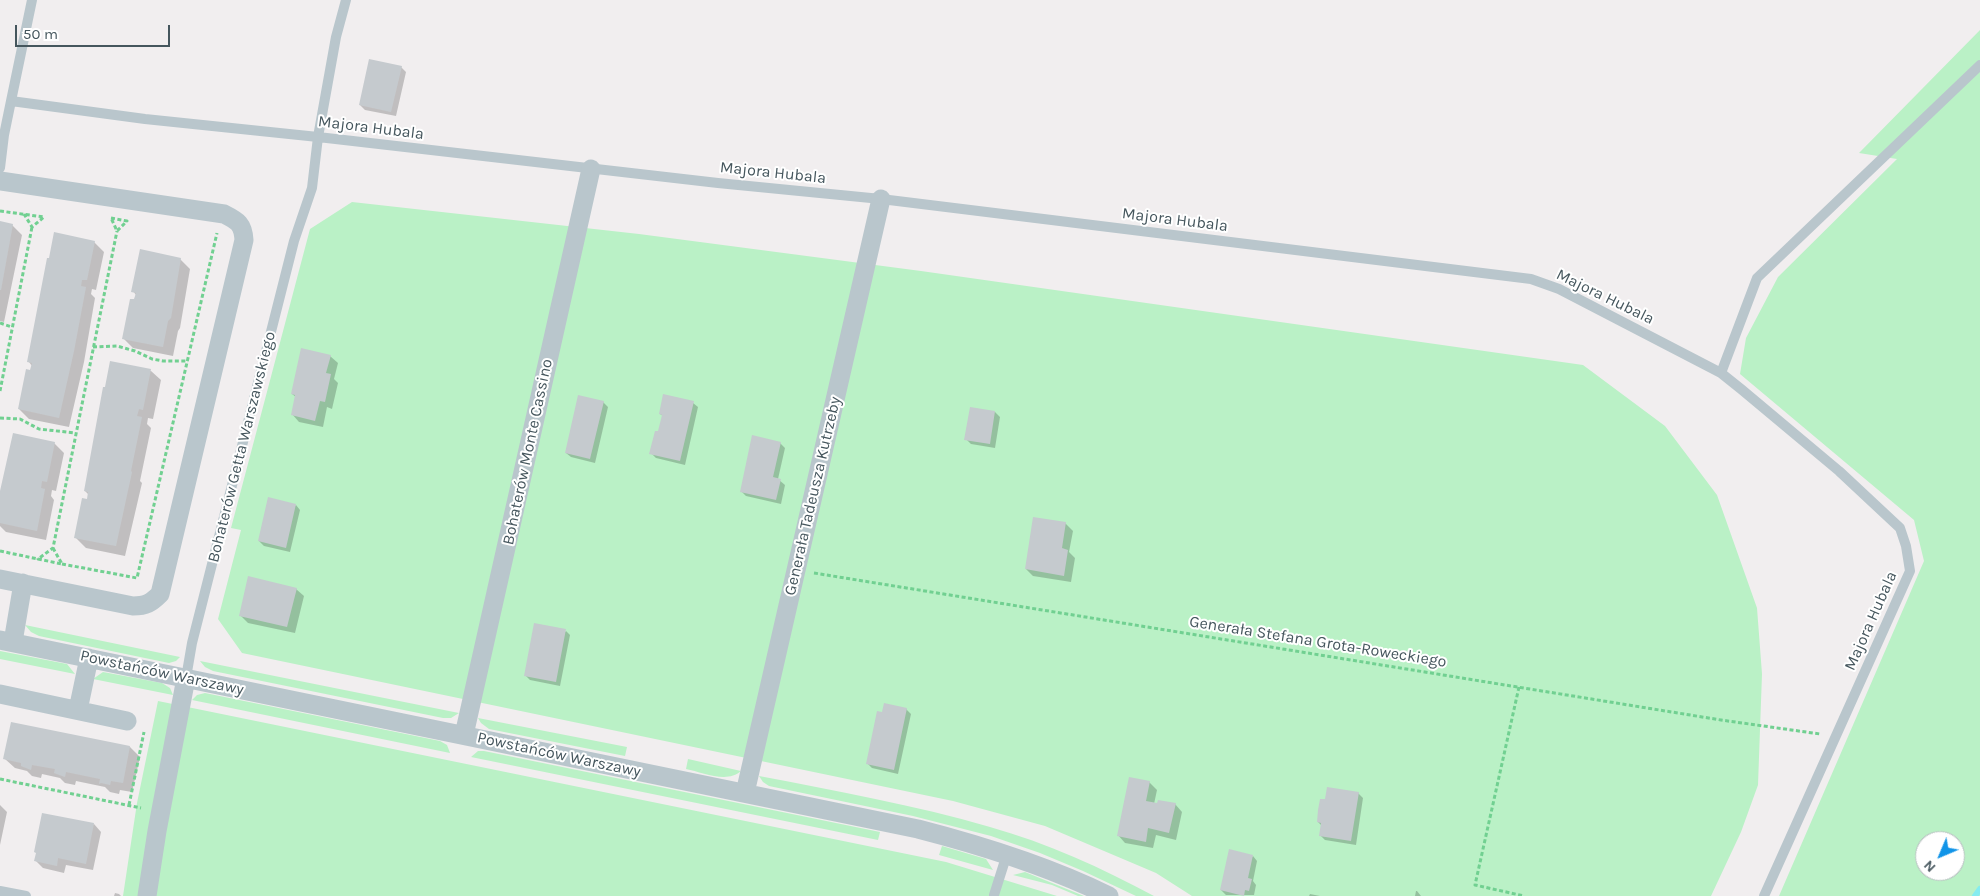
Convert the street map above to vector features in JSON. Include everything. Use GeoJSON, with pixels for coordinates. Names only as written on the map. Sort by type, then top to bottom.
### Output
{"type":"FeatureCollection","features":[{"type":"Feature","properties":{"kind":"street","name":"Bohaterów Monte Cassino"},"geometry":{"type":"LineString","coordinates":[[464,735],[590,168]]}},
{"type":"Feature","properties":{"kind":"street"},"geometry":{"type":"LineString","coordinates":[[0,181],[224,214],[238,221],[243,228],[244,240],[160,594],[145,606],[133,606],[0,579]]}},
{"type":"Feature","properties":{"kind":"street","name":"Generała Tadeusza Kutrzeby"},"geometry":{"type":"LineString","coordinates":[[745,793],[881,199]]}},
{"type":"Feature","properties":{"kind":"street"},"geometry":{"type":"LineString","coordinates":[[6,641],[23,583]]}},
{"type":"Feature","properties":{"kind":"street","name":"Powstańców Warszawy"},"geometry":{"type":"LineString","coordinates":[[6,641],[918,829],[1037,864],[1109,896]]}},
{"type":"Feature","properties":{"kind":"street"},"geometry":{"type":"LineString","coordinates":[[78,710],[89,658]]}},
{"type":"Feature","properties":{"kind":"street","name":"Bohaterów Getta Warszawskiego"},"geometry":{"type":"LineString","coordinates":[[147,896],[157,830],[186,678]]}},
{"type":"Feature","properties":{"kind":"street"},"geometry":{"type":"LineString","coordinates":[[0,694],[127,721]]}},
{"type":"Feature","properties":{"kind":"lane"},"geometry":{"type":"LineString","coordinates":[[0,168],[2,135],[32,0]]}},
{"type":"Feature","properties":{"kind":"lane","name":"Bohaterów Getta Warszawskiego"},"geometry":{"type":"LineString","coordinates":[[186,678],[192,643],[294,241],[312,188],[318,137],[336,37],[346,0]]}},
{"type":"Feature","properties":{"kind":"lane"},"geometry":{"type":"LineString","coordinates":[[1721,373],[1756,278],[1980,65]]}},
{"type":"Feature","properties":{"kind":"lane","name":"Majora Hubala"},"geometry":{"type":"LineString","coordinates":[[11,101],[145,119],[881,199],[1531,279],[1559,289],[1721,373],[1839,471],[1900,528],[1906,546],[1910,572],[1764,896]]}},
{"type":"Feature","properties":{"kind":"lane"},"geometry":{"type":"LineString","coordinates":[[994,895],[1007,854]]}},
{"type":"Feature","properties":{"kind":"lane"},"geometry":{"type":"LineString","coordinates":[[0,890],[26,896]]}},
{"type":"Feature","properties":{"kind":"path"},"geometry":{"type":"LineString","coordinates":[[0,211],[44,217],[32,227],[0,391]]}},
{"type":"Feature","properties":{"kind":"path"},"geometry":{"type":"LineString","coordinates":[[24,214],[32,227]]}},
{"type":"Feature","properties":{"kind":"path"},"geometry":{"type":"LineString","coordinates":[[117,231],[111,218],[136,222]]}},
{"type":"Feature","properties":{"kind":"path"},"geometry":{"type":"LineString","coordinates":[[62,564],[53,548],[92,347],[117,231],[127,221]]}},
{"type":"Feature","properties":{"kind":"path"},"geometry":{"type":"LineString","coordinates":[[0,551],[137,578],[218,233],[209,232]]}},
{"type":"Feature","properties":{"kind":"path"},"geometry":{"type":"LineString","coordinates":[[0,323],[12,327]]}},
{"type":"Feature","properties":{"kind":"path"},"geometry":{"type":"LineString","coordinates":[[92,347],[117,346],[130,349],[152,359],[188,361]]}},
{"type":"Feature","properties":{"kind":"path"},"geometry":{"type":"LineString","coordinates":[[0,418],[26,421],[39,428],[75,434]]}},
{"type":"Feature","properties":{"kind":"path"},"geometry":{"type":"LineString","coordinates":[[38,559],[53,548]]}},
{"type":"Feature","properties":{"kind":"path","name":"Generała Stefana Grota-Roweckiego"},"geometry":{"type":"LineString","coordinates":[[796,570],[1721,720],[1836,736]]}},
{"type":"Feature","properties":{"kind":"path"},"geometry":{"type":"LineString","coordinates":[[1518,687],[1475,885],[1524,896]]}},
{"type":"Feature","properties":{"kind":"path"},"geometry":{"type":"LineString","coordinates":[[127,721],[145,727],[130,805]]}},
{"type":"Feature","properties":{"kind":"path"},"geometry":{"type":"LineString","coordinates":[[0,778],[142,808]]}},
{"type":"Feature","properties":{"kind":"green space"},"geometry":{"type":"Polygon","coordinates":[[[1980,30],[1980,896],[1779,896],[1924,561],[1914,520],[1740,374],[1746,338],[1778,277],[1897,159],[1859,153],[1980,30]]]}},
{"type":"Feature","properties":{"kind":"green space"},"geometry":{"type":"Polygon","coordinates":[[[352,202],[639,234],[921,271],[1583,365],[1665,426],[1717,495],[1757,608],[1762,674],[1758,785],[1741,832],[1711,896],[1192,896],[1156,873],[1045,826],[953,801],[242,653],[218,619],[241,530],[231,528],[310,229],[352,202]]]}},
{"type":"Feature","properties":{"kind":"green space"},"geometry":{"type":"Polygon","coordinates":[[[25,625],[180,657],[176,661],[169,663],[39,636],[31,632],[25,625]]]}},
{"type":"Feature","properties":{"kind":"green space"},"geometry":{"type":"Polygon","coordinates":[[[0,651],[67,664],[75,674],[0,659],[0,651]]]}},
{"type":"Feature","properties":{"kind":"green space"},"geometry":{"type":"Polygon","coordinates":[[[200,661],[459,713],[451,718],[443,718],[213,671],[205,667],[200,661]]]}},
{"type":"Feature","properties":{"kind":"green space"},"geometry":{"type":"Polygon","coordinates":[[[103,672],[162,683],[170,688],[173,695],[93,679],[103,672]]]}},
{"type":"Feature","properties":{"kind":"green space"},"geometry":{"type":"Polygon","coordinates":[[[205,693],[440,741],[447,745],[450,753],[192,700],[197,695],[205,693]]]}},
{"type":"Feature","properties":{"kind":"green space"},"geometry":{"type":"Polygon","coordinates":[[[158,701],[946,862],[1057,896],[123,896],[137,803],[158,701]]]}},
{"type":"Feature","properties":{"kind":"green space"},"geometry":{"type":"Polygon","coordinates":[[[478,718],[627,747],[625,756],[489,729],[478,718]]]}},
{"type":"Feature","properties":{"kind":"green space"},"geometry":{"type":"Polygon","coordinates":[[[478,751],[880,832],[878,840],[471,757],[478,751]]]}},
{"type":"Feature","properties":{"kind":"green space"},"geometry":{"type":"Polygon","coordinates":[[[688,759],[741,771],[729,777],[707,774],[686,769],[688,759]]]}},
{"type":"Feature","properties":{"kind":"green space"},"geometry":{"type":"Polygon","coordinates":[[[759,776],[904,805],[1011,833],[1074,857],[1154,896],[1136,896],[1040,853],[991,836],[913,816],[769,786],[759,776]]]}},
{"type":"Feature","properties":{"kind":"green space"},"geometry":{"type":"Polygon","coordinates":[[[942,846],[986,859],[993,870],[939,855],[942,846]]]}},
{"type":"Feature","properties":{"kind":"green space"},"geometry":{"type":"Polygon","coordinates":[[[1025,872],[1084,896],[1078,896],[1052,885],[1013,875],[1025,872]]]}},
{"type":"Feature","properties":{"kind":"building"},"geometry":{"type":"Polygon","coordinates":[[[369,59],[402,66],[391,112],[359,105],[369,59]]]}},
{"type":"Feature","properties":{"kind":"building"},"geometry":{"type":"Polygon","coordinates":[[[0,221],[13,224],[1,290],[0,290],[0,221]]]}},
{"type":"Feature","properties":{"kind":"building"},"geometry":{"type":"Polygon","coordinates":[[[54,232],[95,241],[87,280],[82,280],[81,286],[86,287],[59,418],[18,409],[26,369],[30,370],[32,363],[27,362],[47,258],[49,258],[54,232]]]}},
{"type":"Feature","properties":{"kind":"building"},"geometry":{"type":"Polygon","coordinates":[[[140,249],[181,258],[171,318],[168,321],[163,347],[122,339],[130,299],[134,299],[136,293],[131,292],[140,249]]]}},
{"type":"Feature","properties":{"kind":"building"},"geometry":{"type":"Polygon","coordinates":[[[301,348],[331,355],[326,373],[331,374],[325,402],[320,401],[315,421],[291,415],[295,395],[291,394],[301,348]]]}},
{"type":"Feature","properties":{"kind":"building"},"geometry":{"type":"Polygon","coordinates":[[[110,361],[151,369],[143,410],[139,409],[137,416],[142,417],[116,546],[74,538],[82,498],[87,499],[88,492],[84,491],[103,387],[105,387],[110,361]]]}},
{"type":"Feature","properties":{"kind":"building"},"geometry":{"type":"Polygon","coordinates":[[[663,394],[694,401],[680,461],[649,454],[655,431],[658,431],[662,415],[659,414],[663,394]]]}},
{"type":"Feature","properties":{"kind":"building"},"geometry":{"type":"Polygon","coordinates":[[[578,395],[604,401],[590,459],[565,453],[578,395]]]}},
{"type":"Feature","properties":{"kind":"building"},"geometry":{"type":"Polygon","coordinates":[[[970,407],[995,411],[990,444],[964,440],[970,407]]]}},
{"type":"Feature","properties":{"kind":"building"},"geometry":{"type":"Polygon","coordinates":[[[13,433],[55,442],[47,482],[42,481],[41,488],[45,489],[37,531],[0,523],[0,491],[13,433]]]}},
{"type":"Feature","properties":{"kind":"building"},"geometry":{"type":"Polygon","coordinates":[[[752,435],[781,442],[773,477],[781,479],[776,500],[740,492],[752,435]]]}},
{"type":"Feature","properties":{"kind":"building"},"geometry":{"type":"Polygon","coordinates":[[[268,497],[296,504],[286,548],[258,541],[268,497]]]}},
{"type":"Feature","properties":{"kind":"building"},"geometry":{"type":"Polygon","coordinates":[[[1033,517],[1066,522],[1062,548],[1068,550],[1064,576],[1025,569],[1033,517]]]}},
{"type":"Feature","properties":{"kind":"building"},"geometry":{"type":"Polygon","coordinates":[[[248,576],[297,588],[287,627],[239,616],[248,576]]]}},
{"type":"Feature","properties":{"kind":"building"},"geometry":{"type":"Polygon","coordinates":[[[534,623],[566,629],[556,682],[524,676],[534,623]]]}},
{"type":"Feature","properties":{"kind":"building"},"geometry":{"type":"Polygon","coordinates":[[[884,703],[907,708],[894,770],[866,764],[877,711],[882,712],[884,703]]]}},
{"type":"Feature","properties":{"kind":"building"},"geometry":{"type":"Polygon","coordinates":[[[11,722],[130,746],[123,783],[111,781],[110,785],[99,784],[100,779],[66,772],[65,777],[54,773],[55,769],[32,765],[31,770],[21,766],[21,763],[3,759],[11,722]]]}},
{"type":"Feature","properties":{"kind":"building"},"geometry":{"type":"Polygon","coordinates":[[[1129,777],[1150,781],[1146,801],[1157,803],[1158,800],[1176,803],[1169,833],[1148,828],[1146,842],[1117,836],[1129,777]]]}},
{"type":"Feature","properties":{"kind":"building"},"geometry":{"type":"Polygon","coordinates":[[[1327,787],[1359,792],[1351,841],[1319,836],[1321,823],[1317,822],[1318,810],[1320,799],[1325,799],[1327,787]]]}},
{"type":"Feature","properties":{"kind":"building"},"geometry":{"type":"Polygon","coordinates":[[[42,813],[94,823],[86,864],[58,858],[57,866],[34,861],[42,813]]]}},
{"type":"Feature","properties":{"kind":"building"},"geometry":{"type":"Polygon","coordinates":[[[1229,849],[1253,855],[1248,878],[1252,879],[1249,891],[1245,890],[1244,896],[1220,890],[1229,849]]]}},
{"type":"Feature","properties":{"kind":"waterway"},"geometry":{"type":"LineString","coordinates":[[1975,896],[1980,889]]}}]}
